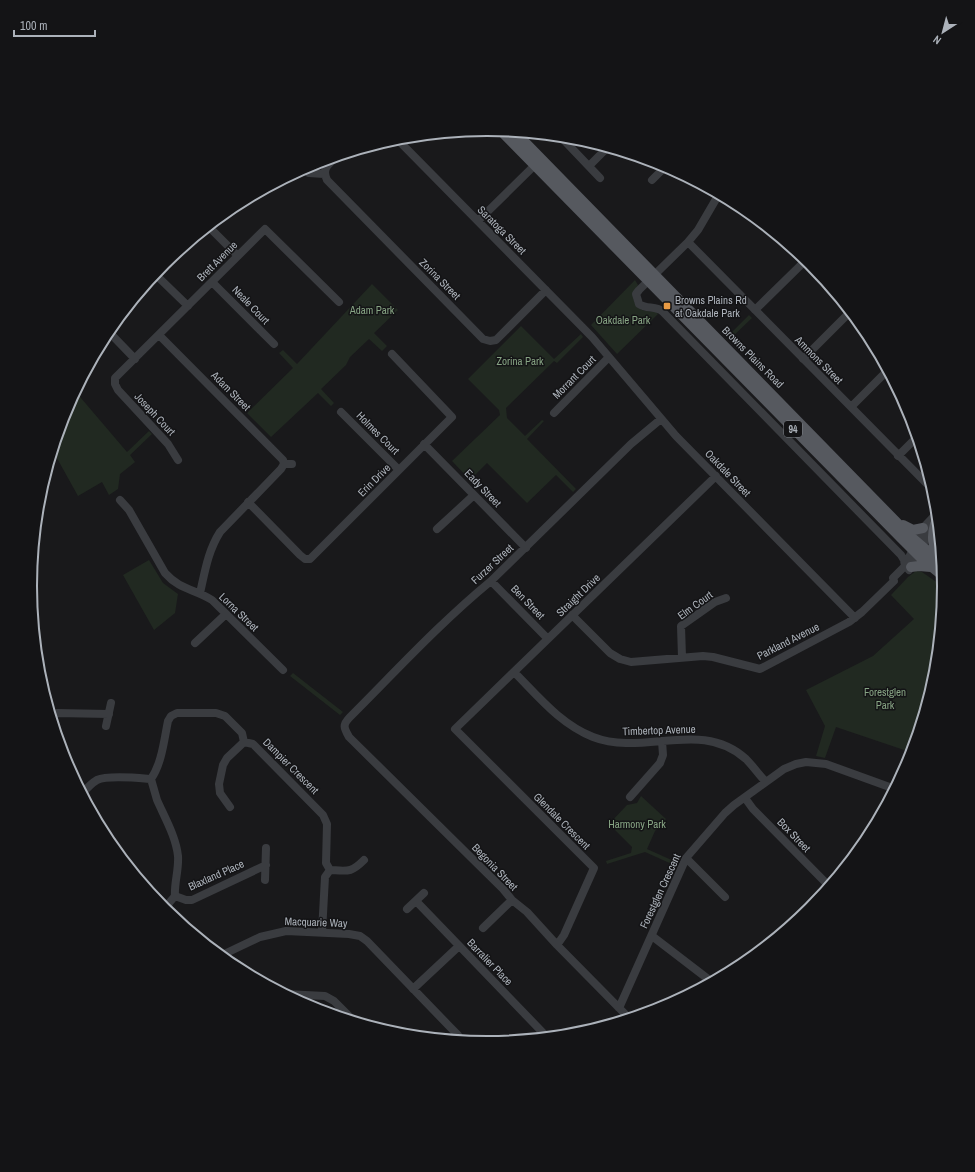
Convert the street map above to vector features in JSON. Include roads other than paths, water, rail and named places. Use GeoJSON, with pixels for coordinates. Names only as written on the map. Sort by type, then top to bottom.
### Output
{"type":"FeatureCollection","features":[{"type":"Feature","properties":{"kind":"main road","name":"Browns Plains Road"},"geometry":{"type":"LineString","coordinates":[[507,136],[538,162],[917,548],[937,560]]}},
{"type":"Feature","properties":{"kind":"main road","name":"Browns Plains Road"},"geometry":{"type":"LineString","coordinates":[[518,136],[538,162]]}},
{"type":"Feature","properties":{"kind":"main road","name":"Browns Plains Road"},"geometry":{"type":"LineString","coordinates":[[651,278],[895,520],[931,567],[938,572]]}},
{"type":"Feature","properties":{"kind":"main road"},"geometry":{"type":"LineString","coordinates":[[895,520],[913,530],[923,528]]}},
{"type":"Feature","properties":{"kind":"main road"},"geometry":{"type":"LineString","coordinates":[[934,529],[932,534],[937,554]]}},
{"type":"Feature","properties":{"kind":"main road"},"geometry":{"type":"LineString","coordinates":[[908,567],[931,567]]}},
{"type":"Feature","properties":{"kind":"street"},"geometry":{"type":"LineString","coordinates":[[566,142],[600,178]]}},
{"type":"Feature","properties":{"kind":"street","name":"Saratoga Street"},"geometry":{"type":"LineString","coordinates":[[402,144],[592,337]]}},
{"type":"Feature","properties":{"kind":"street"},"geometry":{"type":"LineString","coordinates":[[589,166],[604,151]]}},
{"type":"Feature","properties":{"kind":"street"},"geometry":{"type":"LineString","coordinates":[[478,221],[538,162]]}},
{"type":"Feature","properties":{"kind":"street"},"geometry":{"type":"LineString","coordinates":[[309,173],[324,174],[331,164]]}},
{"type":"Feature","properties":{"kind":"street"},"geometry":{"type":"LineString","coordinates":[[652,180],[661,171]]}},
{"type":"Feature","properties":{"kind":"street","name":"Zorina Street"},"geometry":{"type":"LineString","coordinates":[[324,174],[327,180],[484,339],[490,341],[496,340],[546,290]]}},
{"type":"Feature","properties":{"kind":"street"},"geometry":{"type":"LineString","coordinates":[[717,198],[698,230],[688,242],[637,292],[636,298],[639,304],[644,307],[656,307],[661,310],[897,550],[904,558],[908,567]]}},
{"type":"Feature","properties":{"kind":"street","name":"Brett Avenue"},"geometry":{"type":"LineString","coordinates":[[115,384],[116,378],[266,229],[340,302]]}},
{"type":"Feature","properties":{"kind":"street"},"geometry":{"type":"LineString","coordinates":[[212,230],[238,256]]}},
{"type":"Feature","properties":{"kind":"street","name":"Ammons Street"},"geometry":{"type":"LineString","coordinates":[[688,242],[926,483]]}},
{"type":"Feature","properties":{"kind":"street"},"geometry":{"type":"LineString","coordinates":[[755,310],[802,264]]}},
{"type":"Feature","properties":{"kind":"street"},"geometry":{"type":"LineString","coordinates":[[159,278],[188,306]]}},
{"type":"Feature","properties":{"kind":"street","name":"Neale Court"},"geometry":{"type":"LineString","coordinates":[[212,282],[274,344]]}},
{"type":"Feature","properties":{"kind":"street"},"geometry":{"type":"LineString","coordinates":[[803,359],[847,315]]}},
{"type":"Feature","properties":{"kind":"street","name":"Adam Street"},"geometry":{"type":"LineString","coordinates":[[159,335],[288,464],[281,469],[225,526],[213,543],[209,552],[200,593]]}},
{"type":"Feature","properties":{"kind":"street"},"geometry":{"type":"LineString","coordinates":[[113,336],[135,359]]}},
{"type":"Feature","properties":{"kind":"street","name":"Oakdale Street"},"geometry":{"type":"LineString","coordinates":[[592,337],[676,436],[855,618]]}},
{"type":"Feature","properties":{"kind":"street","name":"Erin Drive"},"geometry":{"type":"LineString","coordinates":[[248,502],[300,555],[305,559],[310,559],[452,416],[392,354]]}},
{"type":"Feature","properties":{"kind":"street","name":"Morrant Court"},"geometry":{"type":"LineString","coordinates":[[554,412],[609,357]]}},
{"type":"Feature","properties":{"kind":"street"},"geometry":{"type":"LineString","coordinates":[[850,407],[885,373]]}},
{"type":"Feature","properties":{"kind":"street","name":"Joseph Court"},"geometry":{"type":"LineString","coordinates":[[115,384],[118,390],[168,444],[178,460]]}},
{"type":"Feature","properties":{"kind":"street","name":"Holmes Court"},"geometry":{"type":"LineString","coordinates":[[342,412],[399,470]]}},
{"type":"Feature","properties":{"kind":"street","name":"Furzer Street"},"geometry":{"type":"LineString","coordinates":[[344,729],[345,722],[467,601],[526,548],[631,444],[662,418]]}},
{"type":"Feature","properties":{"kind":"street"},"geometry":{"type":"LineString","coordinates":[[898,456],[914,440]]}},
{"type":"Feature","properties":{"kind":"street","name":"Eady Street"},"geometry":{"type":"LineString","coordinates":[[424,444],[526,548]]}},
{"type":"Feature","properties":{"kind":"street","name":"Straight Drive"},"geometry":{"type":"LineString","coordinates":[[455,729],[716,476]]}},
{"type":"Feature","properties":{"kind":"street"},"geometry":{"type":"LineString","coordinates":[[437,530],[474,494]]}},
{"type":"Feature","properties":{"kind":"street","name":"Lorna Street"},"geometry":{"type":"LineString","coordinates":[[120,500],[129,510],[165,573],[176,584],[200,593],[212,600],[283,670]]}},
{"type":"Feature","properties":{"kind":"street"},"geometry":{"type":"LineString","coordinates":[[917,548],[923,528],[932,518]]}},
{"type":"Feature","properties":{"kind":"street"},"geometry":{"type":"LineString","coordinates":[[917,548],[934,526]]}},
{"type":"Feature","properties":{"kind":"street","name":"Parkland Avenue"},"geometry":{"type":"LineString","coordinates":[[572,615],[610,653],[620,659],[631,662],[703,656],[713,657],[760,669],[855,618],[894,581],[897,581],[908,567],[917,548]]}},
{"type":"Feature","properties":{"kind":"street","name":"Ben Street"},"geometry":{"type":"LineString","coordinates":[[491,581],[548,639]]}},
{"type":"Feature","properties":{"kind":"street","name":"Elm Court"},"geometry":{"type":"LineString","coordinates":[[682,657],[681,626],[715,602],[726,598]]}},
{"type":"Feature","properties":{"kind":"street"},"geometry":{"type":"LineString","coordinates":[[195,643],[226,614]]}},
{"type":"Feature","properties":{"kind":"street","name":"Timbertop Avenue"},"geometry":{"type":"LineString","coordinates":[[514,672],[568,724],[594,738],[612,742],[629,743],[690,738],[718,742],[746,759],[766,782]]}},
{"type":"Feature","properties":{"kind":"street"},"geometry":{"type":"LineString","coordinates":[[106,726],[111,702]]}},
{"type":"Feature","properties":{"kind":"street","name":"Dampier Crescent"},"geometry":{"type":"LineString","coordinates":[[151,779],[156,772],[168,721],[171,716],[177,713],[216,712],[225,716],[242,733],[244,742],[253,744],[323,815],[327,824],[326,863],[330,870],[325,876],[322,932]]}},
{"type":"Feature","properties":{"kind":"street"},"geometry":{"type":"LineString","coordinates":[[55,714],[109,714]]}},
{"type":"Feature","properties":{"kind":"street","name":"Begonia Street"},"geometry":{"type":"LineString","coordinates":[[344,729],[349,737],[503,889],[512,900],[526,912],[626,1015]]}},
{"type":"Feature","properties":{"kind":"street","name":"Glendale Crescent"},"geometry":{"type":"LineString","coordinates":[[455,729],[594,868],[564,935],[557,945]]}},
{"type":"Feature","properties":{"kind":"street"},"geometry":{"type":"LineString","coordinates":[[630,797],[660,763],[663,755],[662,741]]}},
{"type":"Feature","properties":{"kind":"street"},"geometry":{"type":"LineString","coordinates":[[230,807],[220,793],[219,784],[223,765],[227,758],[244,742]]}},
{"type":"Feature","properties":{"kind":"street","name":"Forestglen Crescent"},"geometry":{"type":"LineString","coordinates":[[619,1008],[686,858],[725,813],[784,769],[806,762],[826,764],[891,787]]}},
{"type":"Feature","properties":{"kind":"street"},"geometry":{"type":"LineString","coordinates":[[86,791],[94,782],[103,778],[133,777],[151,779],[156,797],[176,845],[178,865],[174,888],[175,896],[168,904]]}},
{"type":"Feature","properties":{"kind":"street","name":"Box Street"},"geometry":{"type":"LineString","coordinates":[[745,798],[826,883]]}},
{"type":"Feature","properties":{"kind":"street"},"geometry":{"type":"LineString","coordinates":[[265,880],[266,848]]}},
{"type":"Feature","properties":{"kind":"street"},"geometry":{"type":"LineString","coordinates":[[686,858],[725,897]]}},
{"type":"Feature","properties":{"kind":"street"},"geometry":{"type":"LineString","coordinates":[[330,870],[350,871],[355,869],[364,860]]}},
{"type":"Feature","properties":{"kind":"street","name":"Blaxland Place"},"geometry":{"type":"LineString","coordinates":[[175,896],[186,900],[192,900],[266,865]]}},
{"type":"Feature","properties":{"kind":"street"},"geometry":{"type":"LineString","coordinates":[[407,909],[424,893]]}},
{"type":"Feature","properties":{"kind":"street"},"geometry":{"type":"LineString","coordinates":[[484,928],[512,900]]}},
{"type":"Feature","properties":{"kind":"street","name":"Barralier Place"},"geometry":{"type":"LineString","coordinates":[[416,901],[543,1033]]}},
{"type":"Feature","properties":{"kind":"street","name":"Macquarie Way"},"geometry":{"type":"LineString","coordinates":[[226,953],[260,937],[286,931],[322,932],[360,936],[367,941],[458,1036]]}},
{"type":"Feature","properties":{"kind":"street"},"geometry":{"type":"LineString","coordinates":[[652,936],[708,979]]}},
{"type":"Feature","properties":{"kind":"street"},"geometry":{"type":"LineString","coordinates":[[413,989],[459,946]]}},
{"type":"Feature","properties":{"kind":"street"},"geometry":{"type":"LineString","coordinates":[[299,995],[325,996],[334,1001],[347,1014]]}},
{"type":"Feature","properties":{"kind":"street"},"geometry":{"type":"LineString","coordinates":[[450,1027],[452,1035]]}},
{"type":"Feature","properties":{"kind":"place","name":"Browns Plains Rd at Oakdale Park"},"geometry":{"type":"Point","coordinates":[667,306]}},
{"type":"Feature","properties":{"kind":"park label","name":"Adam Park"},"geometry":{"type":"Point","coordinates":[372,310]}},
{"type":"Feature","properties":{"kind":"park label","name":"Oakdale Park"},"geometry":{"type":"Point","coordinates":[623,320]}},
{"type":"Feature","properties":{"kind":"park label","name":"Zorina Park"},"geometry":{"type":"Point","coordinates":[520,361]}},
{"type":"Feature","properties":{"kind":"park label","name":"Forestglen Park"},"geometry":{"type":"Point","coordinates":[885,698]}},
{"type":"Feature","properties":{"kind":"park label","name":"Harmony Park"},"geometry":{"type":"Point","coordinates":[637,824]}}]}
